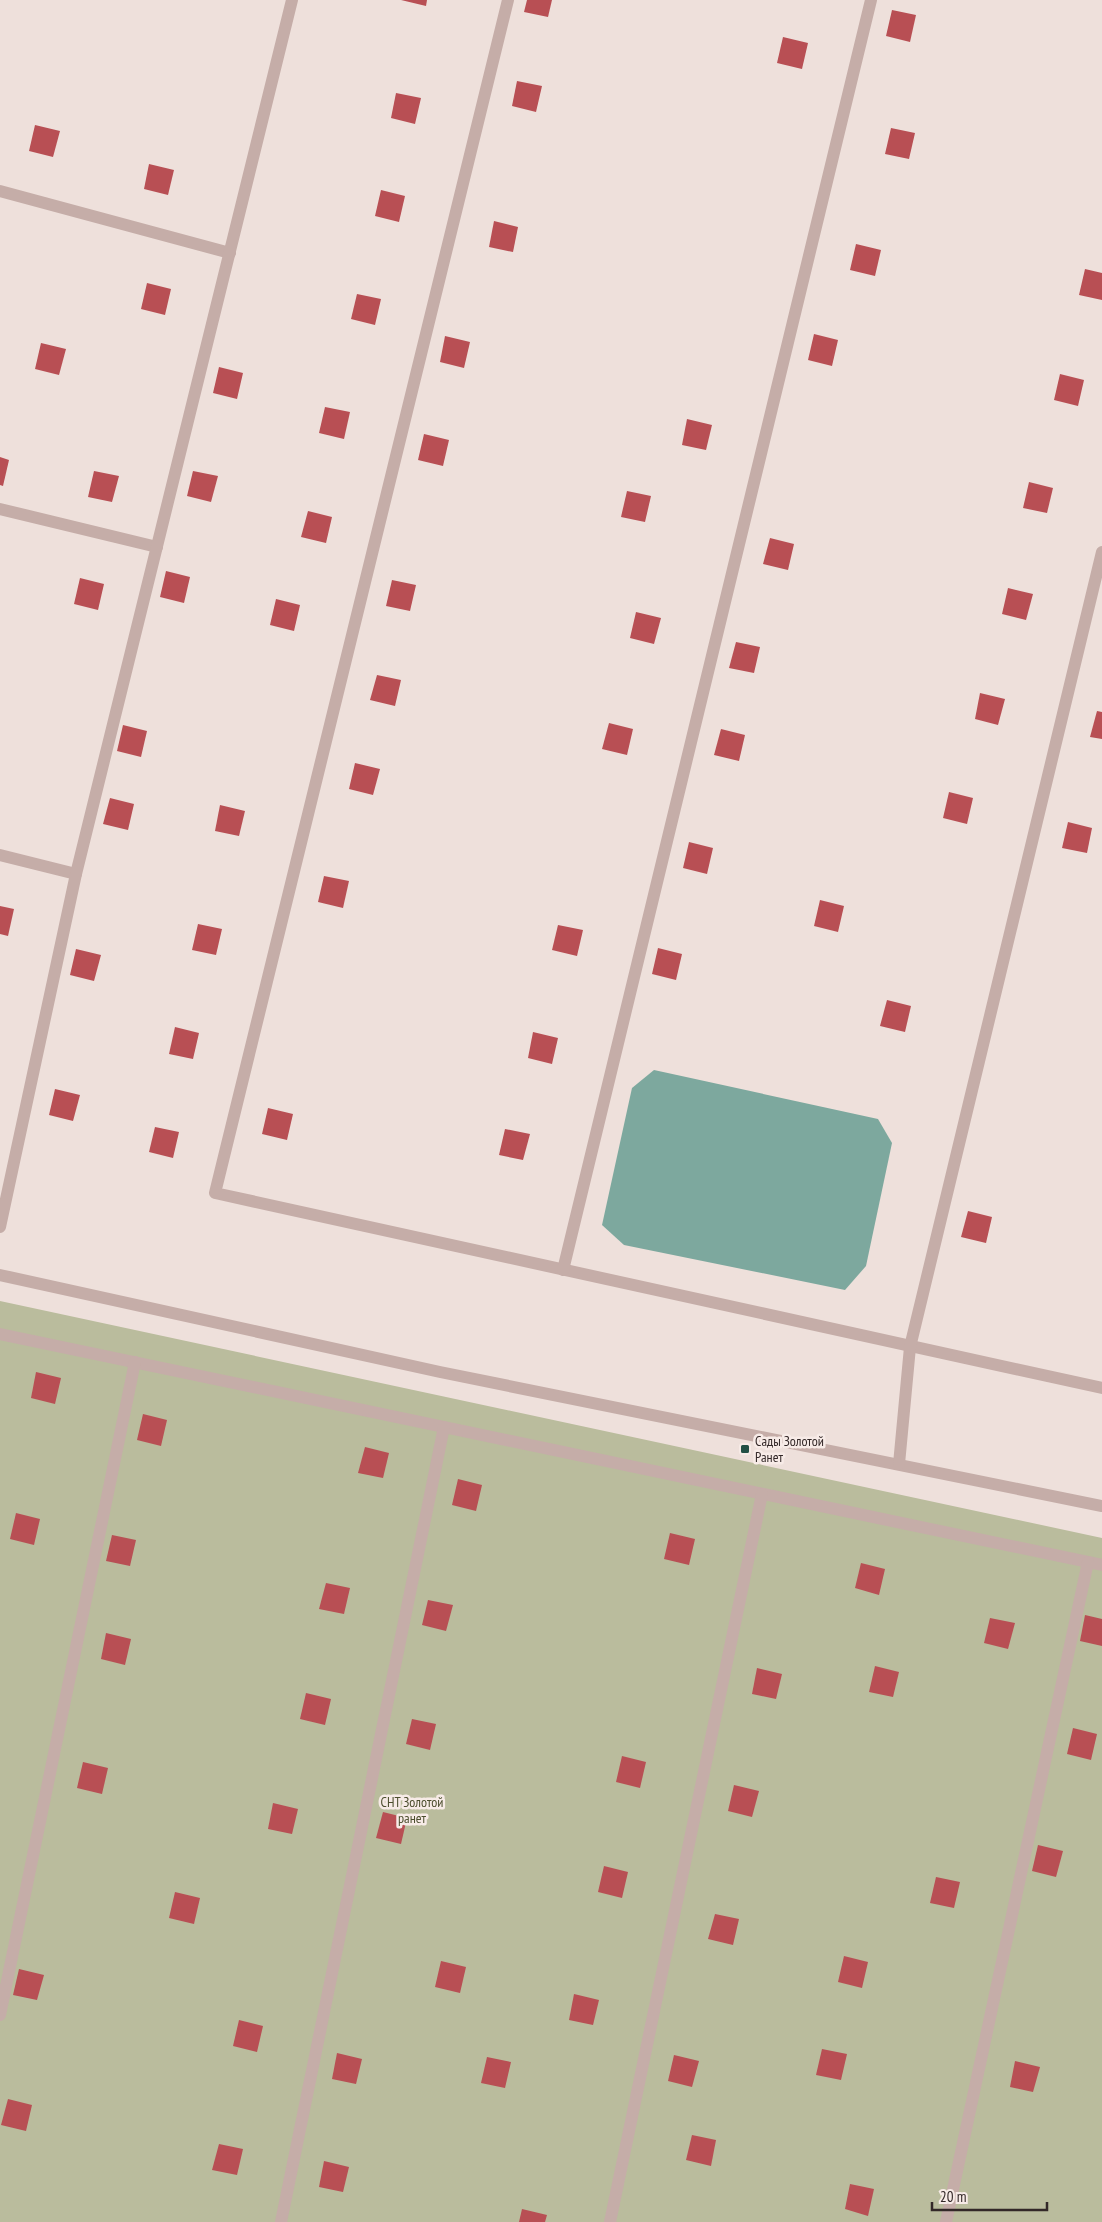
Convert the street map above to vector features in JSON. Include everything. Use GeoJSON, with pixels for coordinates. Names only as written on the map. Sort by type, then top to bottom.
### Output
{"type":"FeatureCollection","features":[{"type":"Feature","properties":{"kind":"street"},"geometry":{"type":"LineString","coordinates":[[0,1227],[76,874],[292,0]]}},
{"type":"Feature","properties":{"kind":"street"},"geometry":{"type":"LineString","coordinates":[[508,0],[215,1193],[1102,1388]]}},
{"type":"Feature","properties":{"kind":"street"},"geometry":{"type":"LineString","coordinates":[[563,1270],[871,0]]}},
{"type":"Feature","properties":{"kind":"street"},"geometry":{"type":"LineString","coordinates":[[0,191],[230,253]]}},
{"type":"Feature","properties":{"kind":"street"},"geometry":{"type":"LineString","coordinates":[[0,510],[157,547]]}},
{"type":"Feature","properties":{"kind":"street"},"geometry":{"type":"LineString","coordinates":[[899,1464],[910,1347],[1102,552]]}},
{"type":"Feature","properties":{"kind":"street"},"geometry":{"type":"LineString","coordinates":[[0,855],[76,874]]}},
{"type":"Feature","properties":{"kind":"street"},"geometry":{"type":"LineString","coordinates":[[0,1274],[440,1372],[1102,1506]]}},
{"type":"Feature","properties":{"kind":"street"},"geometry":{"type":"LineString","coordinates":[[0,1334],[1102,1565]]}},
{"type":"Feature","properties":{"kind":"street"},"geometry":{"type":"LineString","coordinates":[[0,2015],[136,1362]]}},
{"type":"Feature","properties":{"kind":"street"},"geometry":{"type":"LineString","coordinates":[[281,2222],[444,1427]]}},
{"type":"Feature","properties":{"kind":"street"},"geometry":{"type":"LineString","coordinates":[[610,2222],[762,1494]]}},
{"type":"Feature","properties":{"kind":"street"},"geometry":{"type":"LineString","coordinates":[[946,2222],[1088,1562]]}},
{"type":"Feature","properties":{"kind":"green space","name":"СНТ Золотой ранет"},"geometry":{"type":"Polygon","coordinates":[[[0,1301],[1102,1538],[1102,2222],[0,2222],[0,1301]]]}},
{"type":"Feature","properties":{"kind":"water"},"geometry":{"type":"Polygon","coordinates":[[[654,1070],[878,1119],[892,1143],[866,1266],[845,1290],[624,1245],[602,1225],[632,1088],[654,1070]]]}},
{"type":"Feature","properties":{"kind":"building"},"geometry":{"type":"Polygon","coordinates":[[[401,0],[427,0],[426,6],[401,0]]]}},
{"type":"Feature","properties":{"kind":"building"},"geometry":{"type":"Polygon","coordinates":[[[527,0],[552,0],[548,17],[524,12],[527,0]]]}},
{"type":"Feature","properties":{"kind":"building"},"geometry":{"type":"Polygon","coordinates":[[[892,10],[916,15],[910,42],[886,36],[892,10]]]}},
{"type":"Feature","properties":{"kind":"building"},"geometry":{"type":"Polygon","coordinates":[[[783,37],[808,43],[802,69],[777,63],[783,37]]]}},
{"type":"Feature","properties":{"kind":"building"},"geometry":{"type":"Polygon","coordinates":[[[517,81],[542,86],[536,112],[512,106],[517,81]]]}},
{"type":"Feature","properties":{"kind":"building"},"geometry":{"type":"Polygon","coordinates":[[[396,93],[421,98],[415,124],[391,118],[396,93]]]}},
{"type":"Feature","properties":{"kind":"building"},"geometry":{"type":"Polygon","coordinates":[[[35,125],[60,131],[53,157],[29,151],[35,125]]]}},
{"type":"Feature","properties":{"kind":"building"},"geometry":{"type":"Polygon","coordinates":[[[891,128],[915,133],[909,159],[885,154],[891,128]]]}},
{"type":"Feature","properties":{"kind":"building"},"geometry":{"type":"Polygon","coordinates":[[[149,164],[174,170],[168,195],[144,189],[149,164]]]}},
{"type":"Feature","properties":{"kind":"building"},"geometry":{"type":"Polygon","coordinates":[[[381,190],[405,196],[399,222],[375,216],[381,190]]]}},
{"type":"Feature","properties":{"kind":"building"},"geometry":{"type":"Polygon","coordinates":[[[494,221],[518,227],[513,252],[489,247],[494,221]]]}},
{"type":"Feature","properties":{"kind":"building"},"geometry":{"type":"Polygon","coordinates":[[[856,244],[881,250],[875,276],[850,270],[856,244]]]}},
{"type":"Feature","properties":{"kind":"building"},"geometry":{"type":"Polygon","coordinates":[[[1085,269],[1102,273],[1102,300],[1079,295],[1085,269]]]}},
{"type":"Feature","properties":{"kind":"building"},"geometry":{"type":"Polygon","coordinates":[[[147,283],[171,289],[165,315],[141,309],[147,283]]]}},
{"type":"Feature","properties":{"kind":"building"},"geometry":{"type":"Polygon","coordinates":[[[357,294],[381,299],[375,325],[351,319],[357,294]]]}},
{"type":"Feature","properties":{"kind":"building"},"geometry":{"type":"Polygon","coordinates":[[[814,334],[838,340],[832,366],[808,360],[814,334]]]}},
{"type":"Feature","properties":{"kind":"building"},"geometry":{"type":"Polygon","coordinates":[[[445,336],[470,342],[464,368],[440,362],[445,336]]]}},
{"type":"Feature","properties":{"kind":"building"},"geometry":{"type":"Polygon","coordinates":[[[41,343],[66,349],[59,375],[35,369],[41,343]]]}},
{"type":"Feature","properties":{"kind":"building"},"geometry":{"type":"Polygon","coordinates":[[[219,367],[243,373],[237,399],[213,393],[219,367]]]}},
{"type":"Feature","properties":{"kind":"building"},"geometry":{"type":"Polygon","coordinates":[[[1060,374],[1084,380],[1078,406],[1054,400],[1060,374]]]}},
{"type":"Feature","properties":{"kind":"building"},"geometry":{"type":"Polygon","coordinates":[[[325,407],[350,412],[344,439],[319,433],[325,407]]]}},
{"type":"Feature","properties":{"kind":"building"},"geometry":{"type":"Polygon","coordinates":[[[687,419],[712,425],[706,450],[682,445],[687,419]]]}},
{"type":"Feature","properties":{"kind":"building"},"geometry":{"type":"Polygon","coordinates":[[[424,434],[449,440],[443,466],[418,460],[424,434]]]}},
{"type":"Feature","properties":{"kind":"building"},"geometry":{"type":"Polygon","coordinates":[[[0,457],[9,460],[3,486],[0,485],[0,457]]]}},
{"type":"Feature","properties":{"kind":"building"},"geometry":{"type":"Polygon","coordinates":[[[94,471],[119,476],[112,502],[88,497],[94,471]]]}},
{"type":"Feature","properties":{"kind":"building"},"geometry":{"type":"Polygon","coordinates":[[[193,471],[218,476],[211,502],[187,496],[193,471]]]}},
{"type":"Feature","properties":{"kind":"building"},"geometry":{"type":"Polygon","coordinates":[[[1029,482],[1053,488],[1047,513],[1023,508],[1029,482]]]}},
{"type":"Feature","properties":{"kind":"building"},"geometry":{"type":"Polygon","coordinates":[[[627,491],[651,496],[645,522],[621,517],[627,491]]]}},
{"type":"Feature","properties":{"kind":"building"},"geometry":{"type":"Polygon","coordinates":[[[308,511],[332,517],[326,543],[301,537],[308,511]]]}},
{"type":"Feature","properties":{"kind":"building"},"geometry":{"type":"Polygon","coordinates":[[[770,538],[794,544],[788,570],[763,564],[770,538]]]}},
{"type":"Feature","properties":{"kind":"building"},"geometry":{"type":"Polygon","coordinates":[[[166,571],[190,577],[184,603],[160,597],[166,571]]]}},
{"type":"Feature","properties":{"kind":"building"},"geometry":{"type":"Polygon","coordinates":[[[80,578],[104,584],[98,610],[74,604],[80,578]]]}},
{"type":"Feature","properties":{"kind":"building"},"geometry":{"type":"Polygon","coordinates":[[[392,580],[416,585],[410,611],[386,606],[392,580]]]}},
{"type":"Feature","properties":{"kind":"building"},"geometry":{"type":"Polygon","coordinates":[[[1008,588],[1033,594],[1026,620],[1002,614],[1008,588]]]}},
{"type":"Feature","properties":{"kind":"building"},"geometry":{"type":"Polygon","coordinates":[[[276,599],[300,605],[294,631],[270,625],[276,599]]]}},
{"type":"Feature","properties":{"kind":"building"},"geometry":{"type":"Polygon","coordinates":[[[636,612],[661,618],[654,644],[630,638],[636,612]]]}},
{"type":"Feature","properties":{"kind":"building"},"geometry":{"type":"Polygon","coordinates":[[[736,642],[760,647],[754,673],[729,668],[736,642]]]}},
{"type":"Feature","properties":{"kind":"building"},"geometry":{"type":"Polygon","coordinates":[[[377,675],[401,680],[395,706],[370,700],[377,675]]]}},
{"type":"Feature","properties":{"kind":"building"},"geometry":{"type":"Polygon","coordinates":[[[980,693],[1005,699],[998,725],[975,719],[980,693]]]}},
{"type":"Feature","properties":{"kind":"building"},"geometry":{"type":"Polygon","coordinates":[[[1097,711],[1102,712],[1102,739],[1090,737],[1097,711]]]}},
{"type":"Feature","properties":{"kind":"building"},"geometry":{"type":"Polygon","coordinates":[[[609,723],[633,729],[627,755],[602,749],[609,723]]]}},
{"type":"Feature","properties":{"kind":"building"},"geometry":{"type":"Polygon","coordinates":[[[123,725],[147,731],[141,757],[117,751],[123,725]]]}},
{"type":"Feature","properties":{"kind":"building"},"geometry":{"type":"Polygon","coordinates":[[[721,729],[745,735],[739,761],[714,755],[721,729]]]}},
{"type":"Feature","properties":{"kind":"building"},"geometry":{"type":"Polygon","coordinates":[[[355,763],[380,769],[373,795],[349,789],[355,763]]]}},
{"type":"Feature","properties":{"kind":"building"},"geometry":{"type":"Polygon","coordinates":[[[949,792],[973,798],[967,824],[943,818],[949,792]]]}},
{"type":"Feature","properties":{"kind":"building"},"geometry":{"type":"Polygon","coordinates":[[[110,798],[134,804],[128,830],[103,824],[110,798]]]}},
{"type":"Feature","properties":{"kind":"building"},"geometry":{"type":"Polygon","coordinates":[[[220,805],[245,811],[239,836],[215,831],[220,805]]]}},
{"type":"Feature","properties":{"kind":"building"},"geometry":{"type":"Polygon","coordinates":[[[1068,822],[1092,828],[1087,853],[1062,848],[1068,822]]]}},
{"type":"Feature","properties":{"kind":"building"},"geometry":{"type":"Polygon","coordinates":[[[689,842],[713,848],[707,874],[683,868],[689,842]]]}},
{"type":"Feature","properties":{"kind":"building"},"geometry":{"type":"Polygon","coordinates":[[[324,876],[349,881],[343,908],[318,902],[324,876]]]}},
{"type":"Feature","properties":{"kind":"building"},"geometry":{"type":"Polygon","coordinates":[[[820,900],[844,906],[838,932],[814,926],[820,900]]]}},
{"type":"Feature","properties":{"kind":"building"},"geometry":{"type":"Polygon","coordinates":[[[0,906],[14,909],[8,936],[0,934],[0,906]]]}},
{"type":"Feature","properties":{"kind":"building"},"geometry":{"type":"Polygon","coordinates":[[[198,924],[222,929],[216,955],[192,950],[198,924]]]}},
{"type":"Feature","properties":{"kind":"building"},"geometry":{"type":"Polygon","coordinates":[[[558,925],[583,930],[577,956],[552,950],[558,925]]]}},
{"type":"Feature","properties":{"kind":"building"},"geometry":{"type":"Polygon","coordinates":[[[658,948],[682,954],[676,980],[652,974],[658,948]]]}},
{"type":"Feature","properties":{"kind":"building"},"geometry":{"type":"Polygon","coordinates":[[[76,949],[101,955],[94,981],[70,975],[76,949]]]}},
{"type":"Feature","properties":{"kind":"building"},"geometry":{"type":"Polygon","coordinates":[[[887,1000],[911,1006],[905,1032],[880,1026],[887,1000]]]}},
{"type":"Feature","properties":{"kind":"building"},"geometry":{"type":"Polygon","coordinates":[[[175,1027],[199,1033],[193,1059],[169,1054],[175,1027]]]}},
{"type":"Feature","properties":{"kind":"building"},"geometry":{"type":"Polygon","coordinates":[[[533,1032],[558,1038],[552,1064],[528,1058],[533,1032]]]}},
{"type":"Feature","properties":{"kind":"building"},"geometry":{"type":"Polygon","coordinates":[[[55,1089],[80,1095],[73,1121],[49,1115],[55,1089]]]}},
{"type":"Feature","properties":{"kind":"building"},"geometry":{"type":"Polygon","coordinates":[[[268,1108],[293,1114],[287,1140],[262,1134],[268,1108]]]}},
{"type":"Feature","properties":{"kind":"building"},"geometry":{"type":"Polygon","coordinates":[[[155,1127],[179,1132],[173,1158],[149,1152],[155,1127]]]}},
{"type":"Feature","properties":{"kind":"building"},"geometry":{"type":"Polygon","coordinates":[[[505,1129],[530,1134],[523,1160],[499,1155],[505,1129]]]}},
{"type":"Feature","properties":{"kind":"building"},"geometry":{"type":"Polygon","coordinates":[[[968,1211],[992,1217],[986,1243],[961,1237],[968,1211]]]}},
{"type":"Feature","properties":{"kind":"building"},"geometry":{"type":"Polygon","coordinates":[[[36,1372],[61,1378],[55,1404],[31,1398],[36,1372]]]}},
{"type":"Feature","properties":{"kind":"building"},"geometry":{"type":"Polygon","coordinates":[[[143,1414],[167,1420],[161,1446],[137,1440],[143,1414]]]}},
{"type":"Feature","properties":{"kind":"building"},"geometry":{"type":"Polygon","coordinates":[[[365,1447],[389,1453],[383,1478],[358,1473],[365,1447]]]}},
{"type":"Feature","properties":{"kind":"building"},"geometry":{"type":"Polygon","coordinates":[[[458,1479],[482,1485],[476,1511],[452,1505],[458,1479]]]}},
{"type":"Feature","properties":{"kind":"building"},"geometry":{"type":"Polygon","coordinates":[[[16,1513],[40,1519],[34,1545],[10,1539],[16,1513]]]}},
{"type":"Feature","properties":{"kind":"building"},"geometry":{"type":"Polygon","coordinates":[[[670,1533],[695,1539],[689,1565],[664,1559],[670,1533]]]}},
{"type":"Feature","properties":{"kind":"building"},"geometry":{"type":"Polygon","coordinates":[[[112,1535],[136,1540],[130,1566],[106,1561],[112,1535]]]}},
{"type":"Feature","properties":{"kind":"building"},"geometry":{"type":"Polygon","coordinates":[[[861,1563],[885,1569],[879,1595],[855,1588],[861,1563]]]}},
{"type":"Feature","properties":{"kind":"building"},"geometry":{"type":"Polygon","coordinates":[[[326,1583],[350,1588],[344,1614],[319,1609],[326,1583]]]}},
{"type":"Feature","properties":{"kind":"building"},"geometry":{"type":"Polygon","coordinates":[[[428,1600],[453,1605],[446,1631],[422,1625],[428,1600]]]}},
{"type":"Feature","properties":{"kind":"building"},"geometry":{"type":"Polygon","coordinates":[[[1085,1615],[1102,1619],[1102,1646],[1080,1641],[1085,1615]]]}},
{"type":"Feature","properties":{"kind":"building"},"geometry":{"type":"Polygon","coordinates":[[[990,1618],[1015,1623],[1008,1649],[984,1643],[990,1618]]]}},
{"type":"Feature","properties":{"kind":"building"},"geometry":{"type":"Polygon","coordinates":[[[106,1633],[131,1639],[125,1665],[101,1659],[106,1633]]]}},
{"type":"Feature","properties":{"kind":"building"},"geometry":{"type":"Polygon","coordinates":[[[875,1666],[899,1672],[893,1697],[869,1692],[875,1666]]]}},
{"type":"Feature","properties":{"kind":"building"},"geometry":{"type":"Polygon","coordinates":[[[757,1668],[782,1674],[776,1699],[752,1694],[757,1668]]]}},
{"type":"Feature","properties":{"kind":"building"},"geometry":{"type":"Polygon","coordinates":[[[306,1693],[331,1699],[325,1725],[300,1719],[306,1693]]]}},
{"type":"Feature","properties":{"kind":"building"},"geometry":{"type":"Polygon","coordinates":[[[412,1719],[436,1724],[430,1750],[406,1744],[412,1719]]]}},
{"type":"Feature","properties":{"kind":"building"},"geometry":{"type":"Polygon","coordinates":[[[1073,1728],[1097,1734],[1091,1760],[1067,1754],[1073,1728]]]}},
{"type":"Feature","properties":{"kind":"building"},"geometry":{"type":"Polygon","coordinates":[[[622,1756],[646,1762],[640,1788],[616,1782],[622,1756]]]}},
{"type":"Feature","properties":{"kind":"building"},"geometry":{"type":"Polygon","coordinates":[[[83,1762],[108,1768],[102,1794],[77,1788],[83,1762]]]}},
{"type":"Feature","properties":{"kind":"building"},"geometry":{"type":"Polygon","coordinates":[[[734,1785],[759,1791],[752,1817],[728,1811],[734,1785]]]}},
{"type":"Feature","properties":{"kind":"building"},"geometry":{"type":"Polygon","coordinates":[[[273,1803],[298,1809],[292,1834],[268,1829],[273,1803]]]}},
{"type":"Feature","properties":{"kind":"building"},"geometry":{"type":"Polygon","coordinates":[[[383,1812],[407,1818],[401,1844],[376,1838],[383,1812]]]}},
{"type":"Feature","properties":{"kind":"building"},"geometry":{"type":"Polygon","coordinates":[[[1038,1845],[1063,1851],[1056,1877],[1032,1871],[1038,1845]]]}},
{"type":"Feature","properties":{"kind":"building"},"geometry":{"type":"Polygon","coordinates":[[[604,1866],[628,1872],[622,1898],[598,1892],[604,1866]]]}},
{"type":"Feature","properties":{"kind":"building"},"geometry":{"type":"Polygon","coordinates":[[[936,1877],[960,1882],[954,1908],[930,1903],[936,1877]]]}},
{"type":"Feature","properties":{"kind":"building"},"geometry":{"type":"Polygon","coordinates":[[[175,1892],[200,1898],[194,1924],[169,1918],[175,1892]]]}},
{"type":"Feature","properties":{"kind":"building"},"geometry":{"type":"Polygon","coordinates":[[[715,1914],[739,1919],[733,1945],[708,1939],[715,1914]]]}},
{"type":"Feature","properties":{"kind":"building"},"geometry":{"type":"Polygon","coordinates":[[[844,1956],[868,1962],[862,1988],[838,1982],[844,1956]]]}},
{"type":"Feature","properties":{"kind":"building"},"geometry":{"type":"Polygon","coordinates":[[[441,1961],[466,1967],[460,1993],[435,1987],[441,1961]]]}},
{"type":"Feature","properties":{"kind":"building"},"geometry":{"type":"Polygon","coordinates":[[[19,1969],[44,1975],[37,2000],[13,1995],[19,1969]]]}},
{"type":"Feature","properties":{"kind":"building"},"geometry":{"type":"Polygon","coordinates":[[[574,1994],[599,2000],[593,2025],[569,2020],[574,1994]]]}},
{"type":"Feature","properties":{"kind":"building"},"geometry":{"type":"Polygon","coordinates":[[[239,2020],[263,2026],[257,2052],[233,2046],[239,2020]]]}},
{"type":"Feature","properties":{"kind":"building"},"geometry":{"type":"Polygon","coordinates":[[[822,2049],[847,2054],[841,2080],[816,2075],[822,2049]]]}},
{"type":"Feature","properties":{"kind":"building"},"geometry":{"type":"Polygon","coordinates":[[[337,2053],[362,2059],[356,2084],[332,2079],[337,2053]]]}},
{"type":"Feature","properties":{"kind":"building"},"geometry":{"type":"Polygon","coordinates":[[[674,2055],[699,2061],[692,2087],[668,2081],[674,2055]]]}},
{"type":"Feature","properties":{"kind":"building"},"geometry":{"type":"Polygon","coordinates":[[[487,2057],[511,2062],[505,2088],[481,2083],[487,2057]]]}},
{"type":"Feature","properties":{"kind":"building"},"geometry":{"type":"Polygon","coordinates":[[[1015,2061],[1040,2067],[1033,2092],[1010,2087],[1015,2061]]]}},
{"type":"Feature","properties":{"kind":"building"},"geometry":{"type":"Polygon","coordinates":[[[8,2099],[32,2105],[26,2131],[1,2125],[8,2099]]]}},
{"type":"Feature","properties":{"kind":"building"},"geometry":{"type":"Polygon","coordinates":[[[692,2135],[716,2140],[711,2166],[686,2160],[692,2135]]]}},
{"type":"Feature","properties":{"kind":"building"},"geometry":{"type":"Polygon","coordinates":[[[219,2144],[243,2149],[237,2175],[212,2170],[219,2144]]]}},
{"type":"Feature","properties":{"kind":"building"},"geometry":{"type":"Polygon","coordinates":[[[324,2161],[349,2167],[343,2192],[319,2187],[324,2161]]]}},
{"type":"Feature","properties":{"kind":"building"},"geometry":{"type":"Polygon","coordinates":[[[850,2184],[874,2189],[868,2216],[845,2209],[850,2184]]]}},
{"type":"Feature","properties":{"kind":"building"},"geometry":{"type":"Polygon","coordinates":[[[522,2209],[547,2215],[545,2222],[519,2222],[522,2209]]]}},
{"type":"Feature","properties":{"kind":"place","name":"Сады Золотой Ранет"},"geometry":{"type":"Point","coordinates":[745,1449]}}]}
